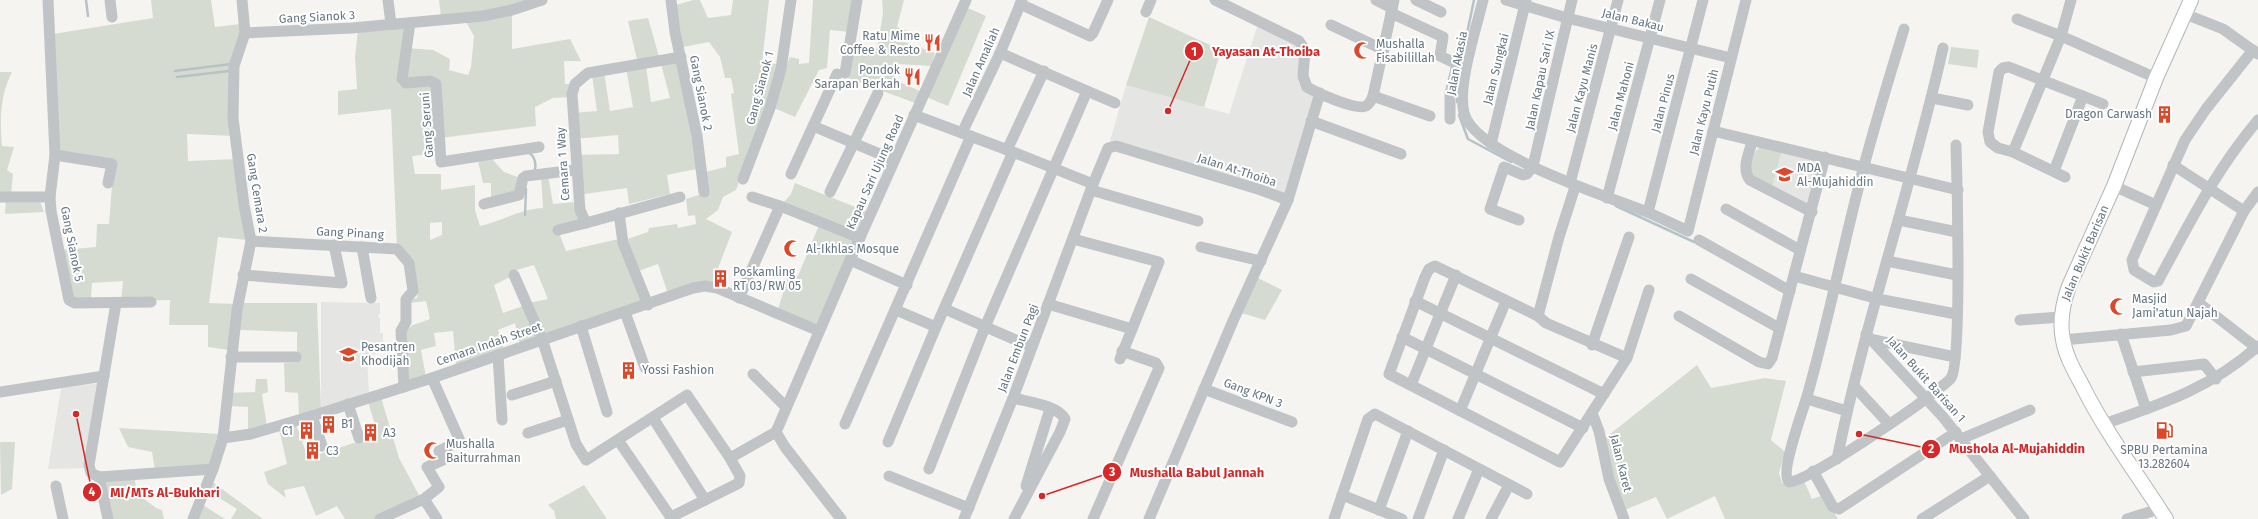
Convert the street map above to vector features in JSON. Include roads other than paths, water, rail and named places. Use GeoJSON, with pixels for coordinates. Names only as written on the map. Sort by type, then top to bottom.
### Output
{"type":"FeatureCollection","features":[{"type":"Feature","properties":{"kind":"main road","name":"Jalan Bukit Barisan"},"geometry":{"type":"LineString","coordinates":[[2162,514],[2104,424],[2070,363],[2063,340],[2061,317],[2063,303],[2114,186],[2156,78],[2190,0]]}},
{"type":"Feature","properties":{"kind":"street","name":"Gang Sianok 5"},"geometry":{"type":"LineString","coordinates":[[48,0],[55,155],[50,197],[53,223],[70,301],[75,303],[116,303]]}},
{"type":"Feature","properties":{"kind":"street"},"geometry":{"type":"LineString","coordinates":[[110,0],[112,17]]}},
{"type":"Feature","properties":{"kind":"street","name":"Gang Cemara 2"},"geometry":{"type":"LineString","coordinates":[[222,438],[231,357],[243,275],[251,242],[244,205],[233,118],[234,66],[245,33],[242,0]]}},
{"type":"Feature","properties":{"kind":"street"},"geometry":{"type":"LineString","coordinates":[[388,0],[391,24]]}},
{"type":"Feature","properties":{"kind":"street","name":"Gang Sianok 3"},"geometry":{"type":"LineString","coordinates":[[245,33],[306,31],[483,16],[512,10],[542,0]]}},
{"type":"Feature","properties":{"kind":"street","name":"Gang Sianok 2"},"geometry":{"type":"LineString","coordinates":[[671,0],[697,136],[704,192]]}},
{"type":"Feature","properties":{"kind":"street","name":"Gang Sianok 1"},"geometry":{"type":"LineString","coordinates":[[744,180],[770,108],[781,69],[791,0]]}},
{"type":"Feature","properties":{"kind":"street"},"geometry":{"type":"LineString","coordinates":[[791,174],[813,126],[841,74],[857,0]]}},
{"type":"Feature","properties":{"kind":"street","name":"Kapau Sari Ujung Road"},"geometry":{"type":"LineString","coordinates":[[776,432],[850,260],[966,0]]}},
{"type":"Feature","properties":{"kind":"street"},"geometry":{"type":"LineString","coordinates":[[1021,2],[1090,36],[1093,33],[1108,0]]}},
{"type":"Feature","properties":{"kind":"street"},"geometry":{"type":"LineString","coordinates":[[1146,12],[1150,0]]}},
{"type":"Feature","properties":{"kind":"street"},"geometry":{"type":"LineString","coordinates":[[1215,0],[1284,32],[1303,44],[1305,50],[1303,76],[1305,85],[1345,104],[1362,107],[1368,105],[1373,96],[1393,7]]}},
{"type":"Feature","properties":{"kind":"street"},"geometry":{"type":"LineString","coordinates":[[1376,0],[1393,7],[1442,38],[1440,56],[1457,64],[1450,94],[1450,119]]}},
{"type":"Feature","properties":{"kind":"street"},"geometry":{"type":"LineString","coordinates":[[1416,0],[1441,12]]}},
{"type":"Feature","properties":{"kind":"street","name":"Jalan Akasia"},"geometry":{"type":"LineString","coordinates":[[1483,0],[1463,87],[1462,102],[1468,123],[1479,136],[1491,144],[1572,187],[1648,212],[1688,231]]}},
{"type":"Feature","properties":{"kind":"street","name":"Jalan Bakau"},"geometry":{"type":"LineString","coordinates":[[1506,0],[1525,3],[1567,18],[1611,27],[1731,58]]}},
{"type":"Feature","properties":{"kind":"street","name":"Jalan Kapau Sari IX"},"geometry":{"type":"LineString","coordinates":[[1533,166],[1572,0]]}},
{"type":"Feature","properties":{"kind":"street","name":"Jalan Kayu Manis"},"geometry":{"type":"LineString","coordinates":[[1538,316],[1572,187],[1618,0]]}},
{"type":"Feature","properties":{"kind":"street","name":"Jalan Mahoni"},"geometry":{"type":"LineString","coordinates":[[1607,198],[1660,0]]}},
{"type":"Feature","properties":{"kind":"street","name":"Jalan Pinus"},"geometry":{"type":"LineString","coordinates":[[1648,212],[1692,48],[1703,0]]}},
{"type":"Feature","properties":{"kind":"street","name":"Jalan Kayu Putih"},"geometry":{"type":"LineString","coordinates":[[1688,231],[1746,0]]}},
{"type":"Feature","properties":{"kind":"street"},"geometry":{"type":"LineString","coordinates":[[2013,152],[2060,36],[2071,0]]}},
{"type":"Feature","properties":{"kind":"street","name":"Jalan Amaliah"},"geometry":{"type":"LineString","coordinates":[[846,424],[907,286],[966,135],[1021,2]]}},
{"type":"Feature","properties":{"kind":"street","name":"Jalan Sungkai"},"geometry":{"type":"LineString","coordinates":[[1491,144],[1525,3]]}},
{"type":"Feature","properties":{"kind":"street"},"geometry":{"type":"LineString","coordinates":[[2185,14],[2215,24],[2256,52],[2193,127],[2172,165],[2132,263],[2134,270],[2155,282],[2158,281],[2208,188],[2224,163],[2258,120]]}},
{"type":"Feature","properties":{"kind":"street"},"geometry":{"type":"LineString","coordinates":[[2017,19],[2156,78]]}},
{"type":"Feature","properties":{"kind":"street","name":"Gang Seruni"},"geometry":{"type":"LineString","coordinates":[[410,23],[402,79],[406,83],[430,80],[436,84],[440,162],[539,147]]}},
{"type":"Feature","properties":{"kind":"street"},"geometry":{"type":"LineString","coordinates":[[1331,25],[1384,50]]}},
{"type":"Feature","properties":{"kind":"street"},"geometry":{"type":"LineString","coordinates":[[1904,29],[1864,166],[1836,288],[1807,399],[1788,458],[1787,481],[1792,482],[1838,459],[1926,399],[1951,378],[1955,357],[1957,275],[1958,190],[1956,145]]}},
{"type":"Feature","properties":{"kind":"street"},"geometry":{"type":"LineString","coordinates":[[1838,459],[1847,411],[1870,337],[1887,261],[1932,98],[1943,48]]}},
{"type":"Feature","properties":{"kind":"street"},"geometry":{"type":"LineString","coordinates":[[1000,53],[1115,103]]}},
{"type":"Feature","properties":{"kind":"street","name":"Cemara 1 Way"},"geometry":{"type":"LineString","coordinates":[[586,223],[580,210],[575,170],[573,87],[578,80],[588,73],[600,69],[681,57]]}},
{"type":"Feature","properties":{"kind":"street"},"geometry":{"type":"LineString","coordinates":[[2065,177],[2013,152],[1993,145],[1989,138],[1999,72],[2003,68],[2009,67],[2103,104]]}},
{"type":"Feature","properties":{"kind":"street"},"geometry":{"type":"LineString","coordinates":[[888,442],[1044,71]]}},
{"type":"Feature","properties":{"kind":"street"},"geometry":{"type":"LineString","coordinates":[[929,469],[985,327],[1052,167],[1087,91]]}},
{"type":"Feature","properties":{"kind":"street"},"geometry":{"type":"LineString","coordinates":[[830,192],[878,93]]}},
{"type":"Feature","properties":{"kind":"street","name":"Jalan At-Thoiba"},"geometry":{"type":"LineString","coordinates":[[1092,187],[1108,148],[1116,146],[1261,190],[1288,200],[1320,93]]}},
{"type":"Feature","properties":{"kind":"street"},"geometry":{"type":"LineString","coordinates":[[1373,96],[1430,116]]}},
{"type":"Feature","properties":{"kind":"street"},"geometry":{"type":"LineString","coordinates":[[2054,171],[2083,96]]}},
{"type":"Feature","properties":{"kind":"street"},"geometry":{"type":"LineString","coordinates":[[1932,98],[1968,105]]}},
{"type":"Feature","properties":{"kind":"street"},"geometry":{"type":"LineString","coordinates":[[914,115],[1052,167],[1092,187],[1198,221]]}},
{"type":"Feature","properties":{"kind":"street"},"geometry":{"type":"LineString","coordinates":[[1311,120],[1401,154]]}},
{"type":"Feature","properties":{"kind":"street"},"geometry":{"type":"LineString","coordinates":[[813,126],[894,160]]}},
{"type":"Feature","properties":{"kind":"street"},"geometry":{"type":"LineString","coordinates":[[1713,131],[1752,142],[1771,144],[1958,190]]}},
{"type":"Feature","properties":{"kind":"street"},"geometry":{"type":"LineString","coordinates":[[1752,142],[1746,163],[1746,174],[1750,180],[1812,212]]}},
{"type":"Feature","properties":{"kind":"street"},"geometry":{"type":"LineString","coordinates":[[55,155],[112,164],[108,183]]}},
{"type":"Feature","properties":{"kind":"street"},"geometry":{"type":"LineString","coordinates":[[1679,316],[1766,365],[1772,358],[1800,250],[1812,212],[1825,157]]}},
{"type":"Feature","properties":{"kind":"street"},"geometry":{"type":"LineString","coordinates":[[2172,165],[2244,211]]}},
{"type":"Feature","properties":{"kind":"street"},"geometry":{"type":"LineString","coordinates":[[1519,220],[1490,208],[1493,196],[1504,167],[1523,175],[1528,174],[1533,166]]}},
{"type":"Feature","properties":{"kind":"street"},"geometry":{"type":"LineString","coordinates":[[484,204],[519,195],[523,178],[575,170]]}},
{"type":"Feature","properties":{"kind":"street"},"geometry":{"type":"LineString","coordinates":[[2114,186],[2156,205]]}},
{"type":"Feature","properties":{"kind":"street","name":"Jalan Embun Pagi"},"geometry":{"type":"LineString","coordinates":[[964,519],[1013,398],[1092,187]]}},
{"type":"Feature","properties":{"kind":"street"},"geometry":{"type":"LineString","coordinates":[[2063,340],[2183,327],[2189,323],[2244,211],[2258,192]]}},
{"type":"Feature","properties":{"kind":"street"},"geometry":{"type":"LineString","coordinates":[[0,197],[50,197]]}},
{"type":"Feature","properties":{"kind":"street"},"geometry":{"type":"LineString","coordinates":[[558,230],[680,197]]}},
{"type":"Feature","properties":{"kind":"street"},"geometry":{"type":"LineString","coordinates":[[752,197],[780,206],[860,238]]}},
{"type":"Feature","properties":{"kind":"street"},"geometry":{"type":"LineString","coordinates":[[1149,519],[1204,389],[1288,200]]}},
{"type":"Feature","properties":{"kind":"street"},"geometry":{"type":"LineString","coordinates":[[740,298],[780,206]]}},
{"type":"Feature","properties":{"kind":"street"},"geometry":{"type":"LineString","coordinates":[[1726,210],[1800,250]]}},
{"type":"Feature","properties":{"kind":"street"},"geometry":{"type":"LineString","coordinates":[[619,213],[623,243],[648,305]]}},
{"type":"Feature","properties":{"kind":"street"},"geometry":{"type":"LineString","coordinates":[[1899,220],[1957,232]]}},
{"type":"Feature","properties":{"kind":"street"},"geometry":{"type":"LineString","coordinates":[[1592,345],[1630,237]]}},
{"type":"Feature","properties":{"kind":"street"},"geometry":{"type":"LineString","coordinates":[[1073,239],[1159,262],[1121,355],[1156,363],[1159,368],[1093,519]]}},
{"type":"Feature","properties":{"kind":"street"},"geometry":{"type":"LineString","coordinates":[[1699,240],[1790,291]]}},
{"type":"Feature","properties":{"kind":"street","name":"Gang Pinang"},"geometry":{"type":"LineString","coordinates":[[251,242],[397,249],[409,263],[413,291],[406,299],[406,322],[401,331],[404,387]]}},
{"type":"Feature","properties":{"kind":"street"},"geometry":{"type":"LineString","coordinates":[[243,275],[342,283],[334,245]]}},
{"type":"Feature","properties":{"kind":"street"},"geometry":{"type":"LineString","coordinates":[[362,247],[371,298]]}},
{"type":"Feature","properties":{"kind":"street"},"geometry":{"type":"LineString","coordinates":[[1201,247],[1261,261]]}},
{"type":"Feature","properties":{"kind":"street"},"geometry":{"type":"LineString","coordinates":[[850,260],[907,286]]}},
{"type":"Feature","properties":{"kind":"street"},"geometry":{"type":"LineString","coordinates":[[1887,261],[1957,275]]}},
{"type":"Feature","properties":{"kind":"street"},"geometry":{"type":"LineString","coordinates":[[1627,358],[1592,345],[1546,323],[1538,316],[1440,267],[1429,268],[1415,301],[1389,374],[1560,462],[1627,358],[1649,290]]}},
{"type":"Feature","properties":{"kind":"street"},"geometry":{"type":"LineString","coordinates":[[514,275],[542,339],[580,454],[586,460],[687,395],[730,458],[740,476],[740,481],[672,518],[618,440]]}},
{"type":"Feature","properties":{"kind":"street"},"geometry":{"type":"LineString","coordinates":[[1411,385],[1456,275]]}},
{"type":"Feature","properties":{"kind":"street"},"geometry":{"type":"LineString","coordinates":[[1794,276],[1878,299],[1956,314]]}},
{"type":"Feature","properties":{"kind":"street"},"geometry":{"type":"LineString","coordinates":[[1691,279],[1779,328]]}},
{"type":"Feature","properties":{"kind":"street","name":"Cemara Indah Street"},"geometry":{"type":"LineString","coordinates":[[222,438],[251,434],[404,387],[701,286],[717,288],[819,331]]}},
{"type":"Feature","properties":{"kind":"street"},"geometry":{"type":"LineString","coordinates":[[1415,301],[1604,394]]}},
{"type":"Feature","properties":{"kind":"street"},"geometry":{"type":"LineString","coordinates":[[1460,411],[1477,375],[1506,301]]}},
{"type":"Feature","properties":{"kind":"street"},"geometry":{"type":"LineString","coordinates":[[151,302],[116,303],[89,465],[91,473],[99,477],[213,470]]}},
{"type":"Feature","properties":{"kind":"street"},"geometry":{"type":"LineString","coordinates":[[2104,424],[2197,389],[2216,378],[2258,347],[2199,303]]}},
{"type":"Feature","properties":{"kind":"street"},"geometry":{"type":"LineString","coordinates":[[1048,304],[1132,329]]}},
{"type":"Feature","properties":{"kind":"street"},"geometry":{"type":"LineString","coordinates":[[945,309],[1032,348]]}},
{"type":"Feature","properties":{"kind":"street"},"geometry":{"type":"LineString","coordinates":[[896,310],[936,327]]}},
{"type":"Feature","properties":{"kind":"street"},"geometry":{"type":"LineString","coordinates":[[625,312],[645,368]]}},
{"type":"Feature","properties":{"kind":"street"},"geometry":{"type":"LineString","coordinates":[[2020,320],[2061,317]]}},
{"type":"Feature","properties":{"kind":"street"},"geometry":{"type":"LineString","coordinates":[[581,326],[607,412]]}},
{"type":"Feature","properties":{"kind":"street"},"geometry":{"type":"LineString","coordinates":[[2121,334],[2146,409]]}},
{"type":"Feature","properties":{"kind":"street"},"geometry":{"type":"LineString","coordinates":[[1402,337],[1582,428]]}},
{"type":"Feature","properties":{"kind":"street"},"geometry":{"type":"LineString","coordinates":[[1870,337],[1955,357]]}},
{"type":"Feature","properties":{"kind":"street","name":"Jalan Bukit Barisan 1"},"geometry":{"type":"LineString","coordinates":[[1870,337],[1959,435],[2024,519]]}},
{"type":"Feature","properties":{"kind":"street"},"geometry":{"type":"LineString","coordinates":[[498,355],[502,420]]}},
{"type":"Feature","properties":{"kind":"street"},"geometry":{"type":"LineString","coordinates":[[231,357],[296,357]]}},
{"type":"Feature","properties":{"kind":"street"},"geometry":{"type":"LineString","coordinates":[[2133,372],[2204,364],[2216,378]]}},
{"type":"Feature","properties":{"kind":"street"},"geometry":{"type":"LineString","coordinates":[[754,374],[786,407]]}},
{"type":"Feature","properties":{"kind":"street"},"geometry":{"type":"LineString","coordinates":[[0,392],[104,376]]}},
{"type":"Feature","properties":{"kind":"street"},"geometry":{"type":"LineString","coordinates":[[380,519],[424,499],[439,487],[427,467],[443,460],[439,451],[460,441],[432,378]]}},
{"type":"Feature","properties":{"kind":"street"},"geometry":{"type":"LineString","coordinates":[[512,395],[556,381]]}},
{"type":"Feature","properties":{"kind":"street"},"geometry":{"type":"LineString","coordinates":[[1854,386],[1889,424]]}},
{"type":"Feature","properties":{"kind":"street","name":"Gang KPN 3"},"geometry":{"type":"LineString","coordinates":[[1204,389],[1292,422]]}},
{"type":"Feature","properties":{"kind":"street"},"geometry":{"type":"LineString","coordinates":[[1013,398],[1050,409],[1060,414],[1065,421],[1014,519]]}},
{"type":"Feature","properties":{"kind":"street"},"geometry":{"type":"LineString","coordinates":[[1807,399],[1847,411]]}},
{"type":"Feature","properties":{"kind":"street"},"geometry":{"type":"LineString","coordinates":[[348,404],[359,438]]}},
{"type":"Feature","properties":{"kind":"street"},"geometry":{"type":"LineString","coordinates":[[1023,500],[1027,477],[1050,409]]}},
{"type":"Feature","properties":{"kind":"street"},"geometry":{"type":"LineString","coordinates":[[1813,471],[1833,507],[1839,509],[1959,435],[2030,410]]}},
{"type":"Feature","properties":{"kind":"street","name":"Jalan Karet"},"geometry":{"type":"LineString","coordinates":[[1592,413],[1599,431],[1609,479],[1624,519]]}},
{"type":"Feature","properties":{"kind":"street"},"geometry":{"type":"LineString","coordinates":[[1334,519],[1370,416],[1377,414],[1527,494]]}},
{"type":"Feature","properties":{"kind":"street"},"geometry":{"type":"LineString","coordinates":[[312,416],[322,446]]}},
{"type":"Feature","properties":{"kind":"street"},"geometry":{"type":"LineString","coordinates":[[653,418],[705,500]]}},
{"type":"Feature","properties":{"kind":"street"},"geometry":{"type":"LineString","coordinates":[[528,432],[568,420]]}},
{"type":"Feature","properties":{"kind":"street"},"geometry":{"type":"LineString","coordinates":[[1379,510],[1408,431]]}},
{"type":"Feature","properties":{"kind":"street"},"geometry":{"type":"LineString","coordinates":[[730,458],[776,432],[785,447],[837,518]]}},
{"type":"Feature","properties":{"kind":"street"},"geometry":{"type":"LineString","coordinates":[[193,519],[213,470],[222,438]]}},
{"type":"Feature","properties":{"kind":"street"},"geometry":{"type":"LineString","coordinates":[[1037,448],[1048,453]]}},
{"type":"Feature","properties":{"kind":"street"},"geometry":{"type":"LineString","coordinates":[[1418,519],[1444,450]]}},
{"type":"Feature","properties":{"kind":"street"},"geometry":{"type":"LineString","coordinates":[[1458,519],[1479,469]]}},
{"type":"Feature","properties":{"kind":"street"},"geometry":{"type":"LineString","coordinates":[[889,476],[968,508]]}},
{"type":"Feature","properties":{"kind":"street"},"geometry":{"type":"LineString","coordinates":[[1922,519],[1990,476]]}},
{"type":"Feature","properties":{"kind":"street"},"geometry":{"type":"LineString","coordinates":[[99,477],[108,519]]}},
{"type":"Feature","properties":{"kind":"street"},"geometry":{"type":"LineString","coordinates":[[1491,519],[1509,484]]}},
{"type":"Feature","properties":{"kind":"street"},"geometry":{"type":"LineString","coordinates":[[56,486],[63,519]]}},
{"type":"Feature","properties":{"kind":"street"},"geometry":{"type":"LineString","coordinates":[[1342,495],[1402,519]]}},
{"type":"Feature","properties":{"kind":"street"},"geometry":{"type":"LineString","coordinates":[[424,499],[437,519]]}},
{"type":"Feature","properties":{"kind":"street"},"geometry":{"type":"LineString","coordinates":[[2127,519],[2162,514]]}},
{"type":"Feature","properties":{"kind":"waterway"},"geometry":{"type":"LineString","coordinates":[[86,0],[88,16]]}},
{"type":"Feature","properties":{"kind":"waterway"},"geometry":{"type":"LineString","coordinates":[[1461,62],[1474,0]]}},
{"type":"Feature","properties":{"kind":"waterway"},"geometry":{"type":"LineString","coordinates":[[175,71],[231,64]]}},
{"type":"Feature","properties":{"kind":"waterway"},"geometry":{"type":"LineString","coordinates":[[177,77],[229,71]]}},
{"type":"Feature","properties":{"kind":"waterway"},"geometry":{"type":"LineString","coordinates":[[1457,102],[1458,89]]}},
{"type":"Feature","properties":{"kind":"waterway"},"geometry":{"type":"LineString","coordinates":[[1459,115],[1468,139],[1511,162]]}},
{"type":"Feature","properties":{"kind":"waterway"},"geometry":{"type":"LineString","coordinates":[[529,153],[533,156],[535,161],[534,172]]}},
{"type":"Feature","properties":{"kind":"waterway"},"geometry":{"type":"LineString","coordinates":[[525,215],[526,189]]}},
{"type":"Feature","properties":{"kind":"waterway"},"geometry":{"type":"LineString","coordinates":[[1616,206],[1694,242]]}},
{"type":"Feature","properties":{"kind":"place","name":"Ratu Mime Coffee & Resto"},"geometry":{"type":"Point","coordinates":[933,43]}},
{"type":"Feature","properties":{"kind":"place","name":"Mushalla Fisabilillah"},"geometry":{"type":"Point","coordinates":[1363,51]}},
{"type":"Feature","properties":{"kind":"place","name":"Pondok Sarapan Berkah"},"geometry":{"type":"Point","coordinates":[913,77]}},
{"type":"Feature","properties":{"kind":"place","name":"Yayasan At-Thoiba"},"geometry":{"type":"Point","coordinates":[1168,111]}},
{"type":"Feature","properties":{"kind":"place","name":"Dragon Carwash"},"geometry":{"type":"Point","coordinates":[2165,114]}},
{"type":"Feature","properties":{"kind":"place","name":"MDA Al-Mujahiddin"},"geometry":{"type":"Point","coordinates":[1784,175]}},
{"type":"Feature","properties":{"kind":"place","name":"Al-Ikhlas Mosque"},"geometry":{"type":"Point","coordinates":[793,249]}},
{"type":"Feature","properties":{"kind":"place","name":"Poskamling RT 03/RW 05"},"geometry":{"type":"Point","coordinates":[720,279]}},
{"type":"Feature","properties":{"kind":"place","name":"Masjid Jami'atun Najah"},"geometry":{"type":"Point","coordinates":[2119,306]}},
{"type":"Feature","properties":{"kind":"place","name":"Pesantren Khodijah"},"geometry":{"type":"Point","coordinates":[348,354]}},
{"type":"Feature","properties":{"kind":"place","name":"Yossi Fashion"},"geometry":{"type":"Point","coordinates":[629,370]}},
{"type":"Feature","properties":{"kind":"place","name":"MI/MTs Al-Bukhari"},"geometry":{"type":"Point","coordinates":[76,414]}},
{"type":"Feature","properties":{"kind":"place","name":"B1"},"geometry":{"type":"Point","coordinates":[328,424]}},
{"type":"Feature","properties":{"kind":"place","name":"C1"},"geometry":{"type":"Point","coordinates":[306,431]}},
{"type":"Feature","properties":{"kind":"place","name":"SPBU Pertamina 13.282604"},"geometry":{"type":"Point","coordinates":[2164,431]}},
{"type":"Feature","properties":{"kind":"place","name":"A3"},"geometry":{"type":"Point","coordinates":[370,433]}},
{"type":"Feature","properties":{"kind":"place","name":"Mushola Al-Mujahiddin"},"geometry":{"type":"Point","coordinates":[1859,434]}},
{"type":"Feature","properties":{"kind":"place","name":"C3"},"geometry":{"type":"Point","coordinates":[313,451]}},
{"type":"Feature","properties":{"kind":"place","name":"Mushalla Baiturrahman"},"geometry":{"type":"Point","coordinates":[433,451]}},
{"type":"Feature","properties":{"kind":"place","name":"Mushalla Babul Jannah"},"geometry":{"type":"Point","coordinates":[1042,496]}}]}
